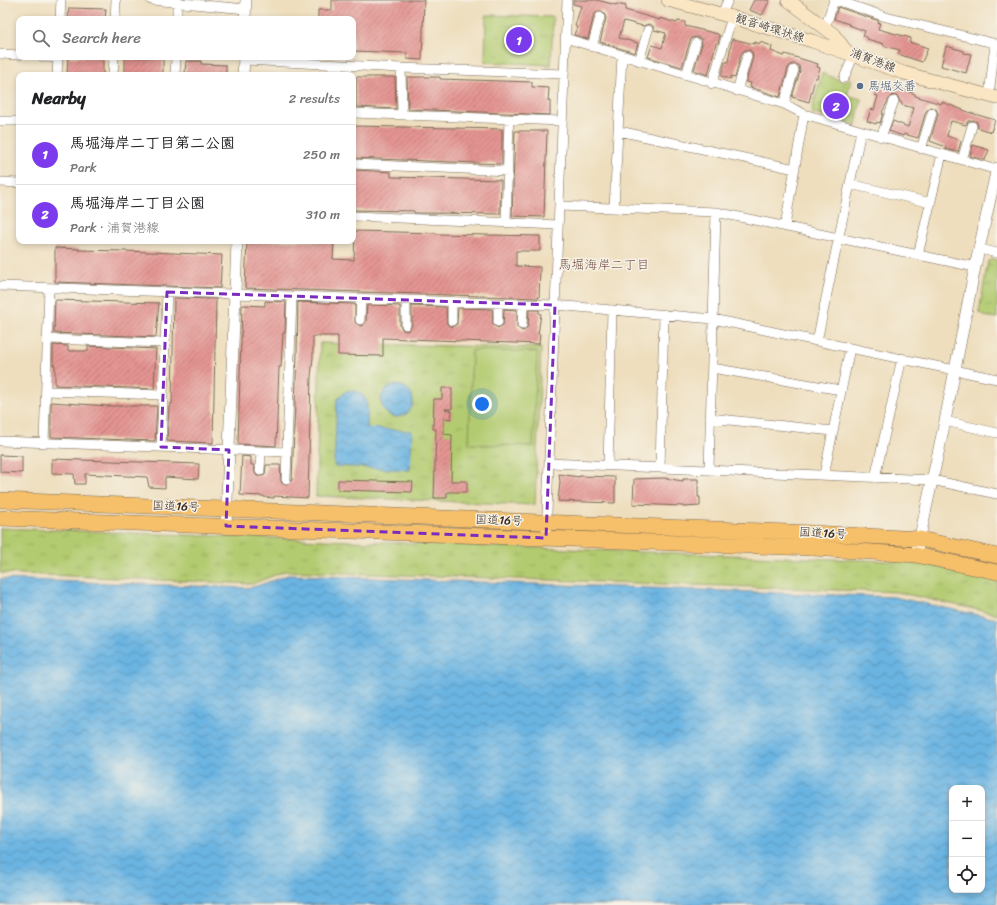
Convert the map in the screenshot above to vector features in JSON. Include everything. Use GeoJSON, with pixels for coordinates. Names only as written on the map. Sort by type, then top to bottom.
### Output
{"type":"FeatureCollection","features":[{"type":"Feature","properties":{"kind":"highway","name":"国道16号"},"geometry":{"type":"LineString","coordinates":[[0,500],[227,508],[813,533],[920,539],[997,556]]}},
{"type":"Feature","properties":{"kind":"highway","name":"国道16号"},"geometry":{"type":"LineString","coordinates":[[0,518],[813,548],[916,555],[997,572]]}},
{"type":"Feature","properties":{"kind":"main road","name":"観音崎環状線"},"geometry":{"type":"LineString","coordinates":[[668,0],[727,15],[851,54]]}},
{"type":"Feature","properties":{"kind":"main road","name":"浦賀港線"},"geometry":{"type":"LineString","coordinates":[[788,0],[826,28],[851,54],[904,73],[993,97]]}},
{"type":"Feature","properties":{"kind":"street"},"geometry":{"type":"LineString","coordinates":[[60,0],[60,16]]}},
{"type":"Feature","properties":{"kind":"street"},"geometry":{"type":"LineString","coordinates":[[115,16],[116,0]]}},
{"type":"Feature","properties":{"kind":"street"},"geometry":{"type":"LineString","coordinates":[[151,0],[246,9]]}},
{"type":"Feature","properties":{"kind":"street"},"geometry":{"type":"LineString","coordinates":[[546,538],[567,0]]}},
{"type":"Feature","properties":{"kind":"street"},"geometry":{"type":"LineString","coordinates":[[712,84],[727,15],[728,0]]}},
{"type":"Feature","properties":{"kind":"street"},"geometry":{"type":"LineString","coordinates":[[826,28],[835,0],[886,17],[996,44],[993,97]]}},
{"type":"Feature","properties":{"kind":"street"},"geometry":{"type":"LineString","coordinates":[[177,3],[177,16]]}},
{"type":"Feature","properties":{"kind":"street"},"geometry":{"type":"LineString","coordinates":[[592,47],[600,17]]}},
{"type":"Feature","properties":{"kind":"street"},"geometry":{"type":"LineString","coordinates":[[639,61],[648,30]]}},
{"type":"Feature","properties":{"kind":"street"},"geometry":{"type":"LineString","coordinates":[[565,38],[712,84],[784,104],[804,114],[997,170],[975,267],[916,555]]}},
{"type":"Feature","properties":{"kind":"street"},"geometry":{"type":"LineString","coordinates":[[686,75],[696,43]]}},
{"type":"Feature","properties":{"kind":"street"},"geometry":{"type":"LineString","coordinates":[[0,54],[16,55]]}},
{"type":"Feature","properties":{"kind":"street"},"geometry":{"type":"LineString","coordinates":[[844,78],[851,54]]}},
{"type":"Feature","properties":{"kind":"street"},"geometry":{"type":"LineString","coordinates":[[614,208],[622,56]]}},
{"type":"Feature","properties":{"kind":"street"},"geometry":{"type":"LineString","coordinates":[[737,91],[747,56]]}},
{"type":"Feature","properties":{"kind":"street"},"geometry":{"type":"LineString","coordinates":[[58,60],[58,72]]}},
{"type":"Feature","properties":{"kind":"street"},"geometry":{"type":"LineString","coordinates":[[113,72],[114,60]]}},
{"type":"Feature","properties":{"kind":"street"},"geometry":{"type":"LineString","coordinates":[[175,72],[176,60]]}},
{"type":"Feature","properties":{"kind":"street"},"geometry":{"type":"LineString","coordinates":[[243,72],[244,60]]}},
{"type":"Feature","properties":{"kind":"street"},"geometry":{"type":"LineString","coordinates":[[261,60],[401,68],[564,74]]}},
{"type":"Feature","properties":{"kind":"street"},"geometry":{"type":"LineString","coordinates":[[401,68],[402,115]]}},
{"type":"Feature","properties":{"kind":"street"},"geometry":{"type":"LineString","coordinates":[[784,104],[794,70]]}},
{"type":"Feature","properties":{"kind":"street"},"geometry":{"type":"LineString","coordinates":[[881,137],[894,101]]}},
{"type":"Feature","properties":{"kind":"street"},"geometry":{"type":"LineString","coordinates":[[356,113],[562,122]]}},
{"type":"Feature","properties":{"kind":"street"},"geometry":{"type":"LineString","coordinates":[[921,149],[932,113]]}},
{"type":"Feature","properties":{"kind":"street"},"geometry":{"type":"LineString","coordinates":[[785,226],[804,114]]}},
{"type":"Feature","properties":{"kind":"street"},"geometry":{"type":"LineString","coordinates":[[506,222],[509,119]]}},
{"type":"Feature","properties":{"kind":"street"},"geometry":{"type":"LineString","coordinates":[[0,121],[16,121]]}},
{"type":"Feature","properties":{"kind":"street"},"geometry":{"type":"LineString","coordinates":[[962,160],[972,126]]}},
{"type":"Feature","properties":{"kind":"street"},"geometry":{"type":"LineString","coordinates":[[619,131],[795,168]]}},
{"type":"Feature","properties":{"kind":"street"},"geometry":{"type":"LineString","coordinates":[[817,341],[861,131]]}},
{"type":"Feature","properties":{"kind":"street"},"geometry":{"type":"LineString","coordinates":[[918,255],[942,154]]}},
{"type":"Feature","properties":{"kind":"street"},"geometry":{"type":"LineString","coordinates":[[356,164],[508,170]]}},
{"type":"Feature","properties":{"kind":"street"},"geometry":{"type":"LineString","coordinates":[[0,182],[16,183]]}},
{"type":"Feature","properties":{"kind":"street"},"geometry":{"type":"LineString","coordinates":[[850,184],[930,203]]}},
{"type":"Feature","properties":{"kind":"street"},"geometry":{"type":"LineString","coordinates":[[559,206],[716,212],[975,267]]}},
{"type":"Feature","properties":{"kind":"street"},"geometry":{"type":"LineString","coordinates":[[709,470],[716,212]]}},
{"type":"Feature","properties":{"kind":"street"},"geometry":{"type":"LineString","coordinates":[[356,216],[558,225]]}},
{"type":"Feature","properties":{"kind":"street"},"geometry":{"type":"LineString","coordinates":[[226,526],[237,244]]}},
{"type":"Feature","properties":{"kind":"street"},"geometry":{"type":"LineString","coordinates":[[980,249],[997,253]]}},
{"type":"Feature","properties":{"kind":"street"},"geometry":{"type":"LineString","coordinates":[[0,286],[555,305],[664,314],[713,319],[997,379]]}},
{"type":"Feature","properties":{"kind":"street"},"geometry":{"type":"LineString","coordinates":[[44,443],[49,288]]}},
{"type":"Feature","properties":{"kind":"street"},"geometry":{"type":"LineString","coordinates":[[161,447],[167,292]]}},
{"type":"Feature","properties":{"kind":"street"},"geometry":{"type":"LineString","coordinates":[[286,479],[292,296]]}},
{"type":"Feature","properties":{"kind":"street"},"geometry":{"type":"LineString","coordinates":[[360,320],[361,298]]}},
{"type":"Feature","properties":{"kind":"street"},"geometry":{"type":"LineString","coordinates":[[406,300],[406,325]]}},
{"type":"Feature","properties":{"kind":"street"},"geometry":{"type":"LineString","coordinates":[[452,301],[452,321]]}},
{"type":"Feature","properties":{"kind":"street"},"geometry":{"type":"LineString","coordinates":[[498,303],[498,322]]}},
{"type":"Feature","properties":{"kind":"street"},"geometry":{"type":"LineString","coordinates":[[522,325],[523,304]]}},
{"type":"Feature","properties":{"kind":"street"},"geometry":{"type":"LineString","coordinates":[[608,465],[612,310]]}},
{"type":"Feature","properties":{"kind":"street"},"geometry":{"type":"LineString","coordinates":[[660,468],[664,314]]}},
{"type":"Feature","properties":{"kind":"street"},"geometry":{"type":"LineString","coordinates":[[48,339],[165,343]]}},
{"type":"Feature","properties":{"kind":"street"},"geometry":{"type":"LineString","coordinates":[[824,475],[850,348]]}},
{"type":"Feature","properties":{"kind":"street"},"geometry":{"type":"LineString","coordinates":[[875,478],[902,358]]}},
{"type":"Feature","properties":{"kind":"street"},"geometry":{"type":"LineString","coordinates":[[712,368],[841,390]]}},
{"type":"Feature","properties":{"kind":"street"},"geometry":{"type":"LineString","coordinates":[[46,391],[163,395]]}},
{"type":"Feature","properties":{"kind":"street"},"geometry":{"type":"LineString","coordinates":[[710,418],[833,431]]}},
{"type":"Feature","properties":{"kind":"street"},"geometry":{"type":"LineString","coordinates":[[944,421],[997,432]]}},
{"type":"Feature","properties":{"kind":"street"},"geometry":{"type":"LineString","coordinates":[[0,441],[287,452]]}},
{"type":"Feature","properties":{"kind":"street"},"geometry":{"type":"LineString","coordinates":[[260,471],[261,451]]}},
{"type":"Feature","properties":{"kind":"street"},"geometry":{"type":"LineString","coordinates":[[549,463],[932,480],[997,494]]}},
{"type":"Feature","properties":{"kind":"highlighted area"},"geometry":{"type":"Polygon","coordinates":[[[167,292],[555,305],[546,538],[226,526],[229,450],[161,447],[167,292]]]}},
{"type":"Feature","properties":{"kind":"green space"},"geometry":{"type":"Polygon","coordinates":[[[486,15],[553,17],[551,65],[485,62],[486,15]]]}},
{"type":"Feature","properties":{"kind":"green space"},"geometry":{"type":"Polygon","coordinates":[[[822,73],[845,82],[848,79],[852,80],[847,95],[861,99],[856,125],[811,113],[822,73]]]}},
{"type":"Feature","properties":{"kind":"green space"},"geometry":{"type":"Polygon","coordinates":[[[992,259],[997,260],[997,318],[983,316],[979,312],[988,261],[992,259]]]}},
{"type":"Feature","properties":{"kind":"green space"},"geometry":{"type":"Polygon","coordinates":[[[320,343],[541,348],[535,505],[316,496],[320,343]]]}},
{"type":"Feature","properties":{"kind":"green space"},"geometry":{"type":"Polygon","coordinates":[[[472,350],[537,352],[533,446],[469,444],[472,350]]]}},
{"type":"Feature","properties":{"kind":"green space"},"geometry":{"type":"Polygon","coordinates":[[[0,528],[915,562],[997,580],[997,614],[896,592],[285,571],[252,584],[0,573],[0,528]]]}},
{"type":"Feature","properties":{"kind":"water"},"geometry":{"type":"Polygon","coordinates":[[[394,385],[400,385],[410,392],[413,401],[412,407],[406,414],[400,417],[394,417],[384,410],[381,404],[381,398],[388,388],[394,385]]]}},
{"type":"Feature","properties":{"kind":"water"},"geometry":{"type":"Polygon","coordinates":[[[347,391],[355,391],[364,397],[367,408],[367,428],[412,431],[410,470],[334,466],[337,400],[347,391]]]}},
{"type":"Feature","properties":{"kind":"water"},"geometry":{"type":"Polygon","coordinates":[[[288,575],[894,597],[997,619],[997,905],[0,905],[0,579],[248,588],[288,575]]]}},
{"type":"Feature","properties":{"kind":"building"},"geometry":{"type":"Polygon","coordinates":[[[332,0],[424,0],[422,60],[407,59],[407,53],[356,51],[356,16],[318,16],[318,10],[332,10],[332,0]]]}},
{"type":"Feature","properties":{"kind":"building"},"geometry":{"type":"Polygon","coordinates":[[[573,0],[597,0],[626,6],[625,10],[660,20],[660,18],[677,23],[678,21],[685,22],[685,26],[718,34],[720,36],[718,43],[716,43],[708,75],[694,70],[702,44],[701,39],[697,37],[692,38],[690,41],[682,67],[648,57],[652,45],[662,48],[666,33],[654,30],[653,26],[649,24],[643,26],[624,21],[619,38],[638,43],[635,53],[600,42],[606,18],[602,11],[598,11],[594,15],[588,39],[574,35],[581,6],[573,4],[573,0]]]}},
{"type":"Feature","properties":{"kind":"building"},"geometry":{"type":"Polygon","coordinates":[[[754,0],[770,0],[762,15],[749,10],[754,0]]]}},
{"type":"Feature","properties":{"kind":"building"},"geometry":{"type":"Polygon","coordinates":[[[838,7],[879,21],[878,23],[880,23],[878,29],[911,38],[909,42],[928,48],[922,62],[898,54],[900,50],[884,46],[884,44],[867,39],[867,37],[863,36],[865,31],[834,19],[838,7]]]}},
{"type":"Feature","properties":{"kind":"building"},"geometry":{"type":"Polygon","coordinates":[[[69,8],[106,9],[105,16],[68,16],[69,8]]]}},
{"type":"Feature","properties":{"kind":"building"},"geometry":{"type":"Polygon","coordinates":[[[732,39],[754,44],[755,42],[760,44],[760,42],[772,46],[771,51],[784,56],[785,54],[818,64],[817,67],[820,68],[817,78],[815,78],[809,102],[792,97],[800,71],[799,66],[796,64],[792,64],[788,68],[780,97],[750,87],[751,83],[746,82],[753,57],[752,52],[749,50],[745,50],[741,54],[735,78],[731,76],[730,79],[721,76],[725,62],[728,62],[732,39]]]}},
{"type":"Feature","properties":{"kind":"building"},"geometry":{"type":"Polygon","coordinates":[[[946,46],[971,54],[966,73],[941,66],[946,46]]]}},
{"type":"Feature","properties":{"kind":"building"},"geometry":{"type":"Polygon","coordinates":[[[68,60],[103,60],[103,72],[67,72],[68,60]]]}},
{"type":"Feature","properties":{"kind":"building"},"geometry":{"type":"Polygon","coordinates":[[[125,60],[163,60],[163,72],[125,72],[125,60]]]}},
{"type":"Feature","properties":{"kind":"building"},"geometry":{"type":"Polygon","coordinates":[[[186,61],[201,61],[201,64],[226,65],[226,72],[185,72],[186,61]]]}},
{"type":"Feature","properties":{"kind":"building"},"geometry":{"type":"Polygon","coordinates":[[[356,77],[395,77],[396,109],[356,107],[356,77]]]}},
{"type":"Feature","properties":{"kind":"building"},"geometry":{"type":"Polygon","coordinates":[[[407,77],[440,77],[440,79],[532,82],[532,87],[549,88],[548,101],[550,101],[550,115],[408,109],[407,77]]]}},
{"type":"Feature","properties":{"kind":"building"},"geometry":{"type":"Polygon","coordinates":[[[878,85],[898,90],[899,88],[915,94],[915,96],[941,104],[942,102],[995,120],[991,132],[978,128],[977,122],[973,120],[968,121],[966,125],[951,121],[947,136],[961,141],[958,152],[945,149],[946,147],[930,141],[938,114],[936,109],[931,107],[926,111],[918,138],[904,134],[903,136],[889,131],[893,121],[908,127],[914,108],[902,105],[898,97],[893,95],[882,112],[880,123],[877,122],[876,124],[867,121],[871,109],[874,110],[878,96],[875,95],[878,85]]]}},
{"type":"Feature","properties":{"kind":"building"},"geometry":{"type":"Polygon","coordinates":[[[356,126],[502,129],[502,164],[356,158],[356,126]]]}},
{"type":"Feature","properties":{"kind":"building"},"geometry":{"type":"Polygon","coordinates":[[[515,131],[547,131],[544,217],[512,216],[515,131]]]}},
{"type":"Feature","properties":{"kind":"building"},"geometry":{"type":"Polygon","coordinates":[[[973,145],[989,150],[985,160],[970,156],[973,145]]]}},
{"type":"Feature","properties":{"kind":"building"},"geometry":{"type":"Polygon","coordinates":[[[356,170],[391,172],[391,177],[501,180],[500,214],[414,213],[414,211],[356,210],[356,170]]]}},
{"type":"Feature","properties":{"kind":"building"},"geometry":{"type":"Polygon","coordinates":[[[356,231],[540,236],[540,251],[516,251],[516,266],[540,267],[539,298],[245,288],[247,244],[334,244],[333,259],[354,260],[356,231]]]}},
{"type":"Feature","properties":{"kind":"building"},"geometry":{"type":"Polygon","coordinates":[[[55,248],[222,255],[220,288],[55,282],[55,248]]]}},
{"type":"Feature","properties":{"kind":"building"},"geometry":{"type":"Polygon","coordinates":[[[174,298],[216,299],[213,443],[167,441],[169,407],[170,404],[172,404],[174,298]]]}},
{"type":"Feature","properties":{"kind":"building"},"geometry":{"type":"Polygon","coordinates":[[[55,300],[159,303],[156,337],[54,333],[55,300]]]}},
{"type":"Feature","properties":{"kind":"building"},"geometry":{"type":"Polygon","coordinates":[[[265,301],[286,302],[285,333],[283,333],[281,367],[279,367],[276,446],[238,444],[242,305],[265,306],[265,301]]]}},
{"type":"Feature","properties":{"kind":"building"},"geometry":{"type":"Polygon","coordinates":[[[298,302],[355,304],[355,322],[360,326],[366,321],[367,305],[400,306],[400,325],[403,330],[406,331],[409,330],[412,325],[412,306],[446,307],[447,324],[452,327],[457,324],[458,308],[492,309],[493,325],[498,328],[503,325],[504,309],[517,310],[517,327],[522,331],[528,326],[529,310],[539,310],[539,313],[541,314],[538,334],[540,334],[539,344],[383,338],[383,356],[338,355],[338,336],[314,336],[311,377],[308,498],[274,496],[274,498],[240,495],[242,456],[251,457],[251,465],[254,465],[257,476],[265,475],[266,465],[280,465],[281,482],[283,484],[288,484],[292,480],[298,302]]]}},
{"type":"Feature","properties":{"kind":"building"},"geometry":{"type":"Polygon","coordinates":[[[53,345],[68,346],[68,351],[88,351],[88,346],[156,349],[154,389],[55,385],[53,345]]]}},
{"type":"Feature","properties":{"kind":"building"},"geometry":{"type":"Polygon","coordinates":[[[442,388],[452,388],[452,409],[445,409],[452,411],[451,419],[444,418],[444,434],[452,435],[451,481],[467,481],[467,492],[447,492],[447,498],[434,498],[436,429],[433,429],[434,399],[442,399],[442,388]]]}},
{"type":"Feature","properties":{"kind":"building"},"geometry":{"type":"Polygon","coordinates":[[[51,402],[108,406],[157,406],[155,441],[51,437],[51,402]]]}},
{"type":"Feature","properties":{"kind":"building"},"geometry":{"type":"Polygon","coordinates":[[[0,455],[22,456],[22,473],[0,472],[0,455]]]}},
{"type":"Feature","properties":{"kind":"building"},"geometry":{"type":"Polygon","coordinates":[[[52,459],[199,464],[198,479],[165,477],[165,488],[149,487],[147,477],[85,474],[85,484],[75,484],[74,474],[52,473],[52,459]]]}},
{"type":"Feature","properties":{"kind":"building"},"geometry":{"type":"Polygon","coordinates":[[[559,474],[579,477],[615,477],[615,503],[558,501],[560,482],[559,474]]]}},
{"type":"Feature","properties":{"kind":"building"},"geometry":{"type":"Polygon","coordinates":[[[664,478],[683,481],[683,479],[698,479],[698,497],[700,497],[700,506],[683,507],[633,504],[634,479],[664,478]]]}},
{"type":"Feature","properties":{"kind":"building"},"geometry":{"type":"Polygon","coordinates":[[[338,480],[413,482],[412,492],[338,490],[338,480]]]}},
{"type":"Feature","properties":{"kind":"place","name":"馬堀海岸二丁目第二公園"},"geometry":{"type":"Point","coordinates":[519,40]}},
{"type":"Feature","properties":{"kind":"place","name":"馬堀交番"},"geometry":{"type":"Point","coordinates":[860,86]}},
{"type":"Feature","properties":{"kind":"place","name":"馬堀海岸二丁目公園"},"geometry":{"type":"Point","coordinates":[836,106]}},
{"type":"Feature","properties":{"kind":"district","name":"馬堀海岸二丁目"},"geometry":{"type":"Point","coordinates":[604,264]}}]}
